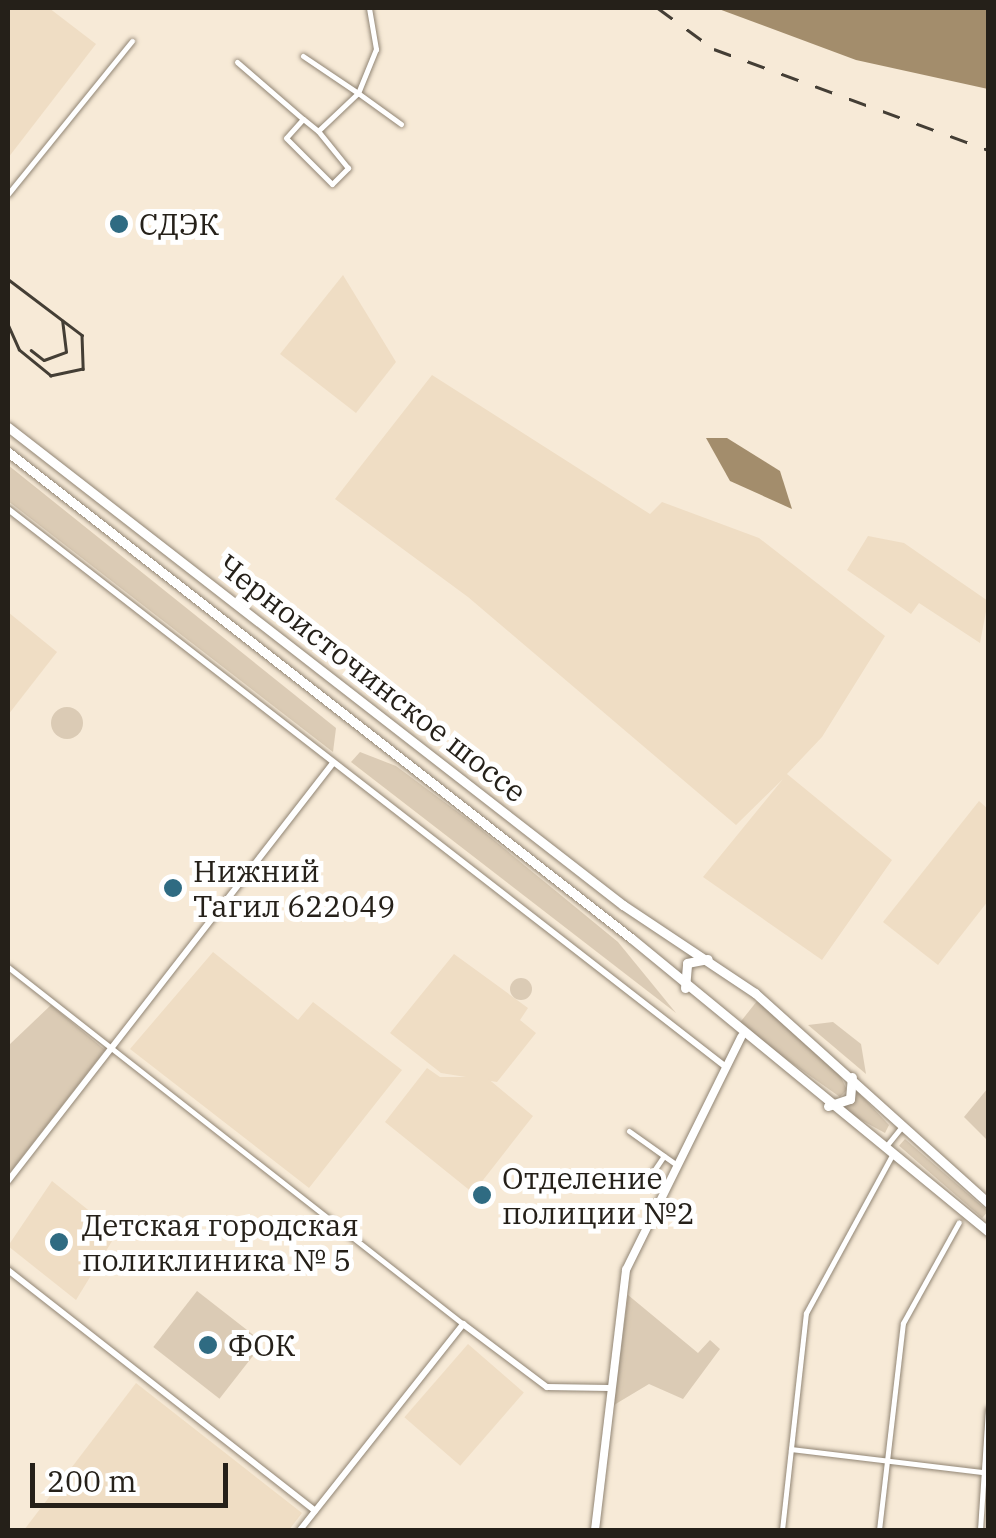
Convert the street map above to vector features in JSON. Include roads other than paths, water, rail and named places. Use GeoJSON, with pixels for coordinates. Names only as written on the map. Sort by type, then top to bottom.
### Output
{"type":"FeatureCollection","features":[{"type":"Feature","properties":{"kind":"main road","name":"Черноисточинское шоссе"},"geometry":{"type":"LineString","coordinates":[[8,427],[558,855],[711,959],[852,1075],[901,1128],[988,1203]]}},
{"type":"Feature","properties":{"kind":"main road","name":"Черноисточинское шоссе"},"geometry":{"type":"LineString","coordinates":[[8,452],[545,871],[741,1037],[890,1149],[988,1231]]}},
{"type":"Feature","properties":{"kind":"main road"},"geometry":{"type":"LineString","coordinates":[[291,671],[303,655]]}},
{"type":"Feature","properties":{"kind":"main road"},"geometry":{"type":"LineString","coordinates":[[414,768],[426,751]]}},
{"type":"Feature","properties":{"kind":"main road"},"geometry":{"type":"LineString","coordinates":[[545,871],[558,855]]}},
{"type":"Feature","properties":{"kind":"main road"},"geometry":{"type":"LineString","coordinates":[[686,990],[687,963],[711,959]]}},
{"type":"Feature","properties":{"kind":"main road"},"geometry":{"type":"LineString","coordinates":[[595,1530],[608,1388],[626,1270],[674,1163],[741,1037]]}},
{"type":"Feature","properties":{"kind":"main road"},"geometry":{"type":"LineString","coordinates":[[828,1106],[850,1099],[852,1075]]}},
{"type":"Feature","properties":{"kind":"street"},"geometry":{"type":"LineString","coordinates":[[318,131],[358,93],[376,49],[369,8]]}},
{"type":"Feature","properties":{"kind":"street"},"geometry":{"type":"LineString","coordinates":[[8,194],[132,41]]}},
{"type":"Feature","properties":{"kind":"street"},"geometry":{"type":"LineString","coordinates":[[303,56],[400,124]]}},
{"type":"Feature","properties":{"kind":"street"},"geometry":{"type":"LineString","coordinates":[[238,62],[318,131],[348,168],[332,184],[286,138],[302,119]]}},
{"type":"Feature","properties":{"kind":"street"},"geometry":{"type":"LineString","coordinates":[[8,508],[726,1067]]}},
{"type":"Feature","properties":{"kind":"street"},"geometry":{"type":"LineString","coordinates":[[8,1180],[333,763]]}},
{"type":"Feature","properties":{"kind":"street"},"geometry":{"type":"LineString","coordinates":[[8,967],[547,1387],[608,1388]]}},
{"type":"Feature","properties":{"kind":"street"},"geometry":{"type":"LineString","coordinates":[[782,1530],[806,1312],[901,1128]]}},
{"type":"Feature","properties":{"kind":"street"},"geometry":{"type":"LineString","coordinates":[[629,1131],[674,1163]]}},
{"type":"Feature","properties":{"kind":"street"},"geometry":{"type":"LineString","coordinates":[[651,1175],[664,1156]]}},
{"type":"Feature","properties":{"kind":"street"},"geometry":{"type":"LineString","coordinates":[[879,1530],[882,1459],[904,1322],[959,1222]]}},
{"type":"Feature","properties":{"kind":"street"},"geometry":{"type":"LineString","coordinates":[[8,1270],[315,1511]]}},
{"type":"Feature","properties":{"kind":"street"},"geometry":{"type":"LineString","coordinates":[[300,1530],[463,1324]]}},
{"type":"Feature","properties":{"kind":"street"},"geometry":{"type":"LineString","coordinates":[[980,1530],[980,1472],[988,1409]]}},
{"type":"Feature","properties":{"kind":"street"},"geometry":{"type":"LineString","coordinates":[[791,1450],[988,1473]]}},
{"type":"Feature","properties":{"kind":"tram line"},"geometry":{"type":"LineString","coordinates":[[8,279],[82,335],[83,369],[51,376],[19,350],[8,325]]}},
{"type":"Feature","properties":{"kind":"tram line"},"geometry":{"type":"LineString","coordinates":[[31,350],[44,360],[66,352],[62,321]]}},
{"type":"Feature","properties":{"kind":"railway"},"geometry":{"type":"LineString","coordinates":[[658,8],[714,49],[988,150]]}},
{"type":"Feature","properties":{"kind":"place","name":"СДЭК"},"geometry":{"type":"Point","coordinates":[119,224]}},
{"type":"Feature","properties":{"kind":"place","name":"Нижний Тагил 622049"},"geometry":{"type":"Point","coordinates":[173,888]}},
{"type":"Feature","properties":{"kind":"place","name":"Отделение полиции №2"},"geometry":{"type":"Point","coordinates":[482,1195]}},
{"type":"Feature","properties":{"kind":"place","name":"Детская городская поликлиника № 5"},"geometry":{"type":"Point","coordinates":[59,1242]}},
{"type":"Feature","properties":{"kind":"place","name":"ФОК"},"geometry":{"type":"Point","coordinates":[208,1345]}}]}
